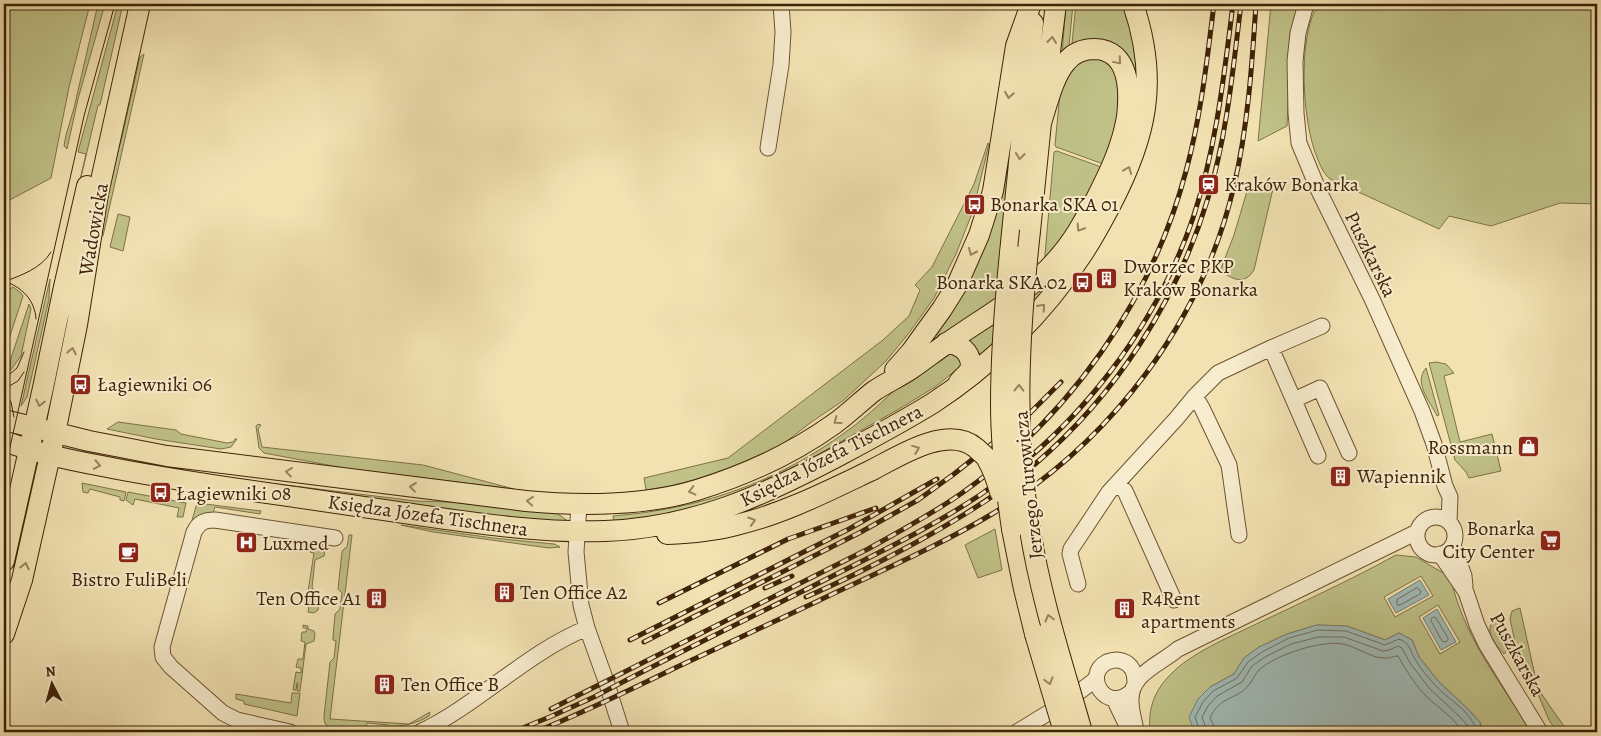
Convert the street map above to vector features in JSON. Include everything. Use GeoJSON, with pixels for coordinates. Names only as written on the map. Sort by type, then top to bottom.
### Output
{"type":"FeatureCollection","features":[{"type":"Feature","properties":{"kind":"main road","name":"Wadowicka"},"geometry":{"type":"LineString","coordinates":[[4,562],[128,4]]}},
{"type":"Feature","properties":{"kind":"main road","name":"Wadowicka"},"geometry":{"type":"LineString","coordinates":[[4,634],[22,580],[55,433],[77,325],[98,194],[140,4]]}},
{"type":"Feature","properties":{"kind":"main road"},"geometry":{"type":"LineString","coordinates":[[875,391],[911,352],[942,309],[957,285],[976,243],[992,191],[1016,46],[1030,4]]}},
{"type":"Feature","properties":{"kind":"main road","name":"Jerzego Turowicza"},"geometry":{"type":"LineString","coordinates":[[1035,4],[1010,252],[1002,354],[1001,406],[1004,462],[1012,529],[1026,598],[1064,732]]}},
{"type":"Feature","properties":{"kind":"main road"},"geometry":{"type":"LineString","coordinates":[[1041,123],[1056,4]]}},
{"type":"Feature","properties":{"kind":"main road","name":"Księdza Józefa Tischnera"},"geometry":{"type":"LineString","coordinates":[[4,441],[50,455],[187,482],[481,524],[550,531],[577,532],[658,526],[718,511],[768,491],[877,435],[935,402],[991,358],[1034,317],[1056,292],[1092,239],[1126,176],[1142,128],[1147,93],[1145,53],[1141,29],[1133,4]]}},
{"type":"Feature","properties":{"kind":"main road","name":"Księdza Józefa Tischnera"},"geometry":{"type":"LineString","coordinates":[[4,420],[107,445],[167,456],[490,497],[551,503],[615,503],[694,491],[756,469],[795,449],[833,425],[875,391],[1002,306],[1041,276],[1060,257],[1081,228],[1112,169],[1124,130],[1128,89],[1125,71],[1120,61],[1111,53],[1099,49],[1080,51],[1071,57],[1060,71],[1041,123]]}},
{"type":"Feature","properties":{"kind":"main road","name":"Jerzego Turowicza"},"geometry":{"type":"LineString","coordinates":[[1041,123],[1022,311],[1019,421],[1024,486],[1041,586],[1082,732]]}},
{"type":"Feature","properties":{"kind":"main road"},"geometry":{"type":"LineString","coordinates":[[946,343],[963,348],[971,362],[970,370],[955,387]]}},
{"type":"Feature","properties":{"kind":"main road"},"geometry":{"type":"LineString","coordinates":[[618,530],[648,535],[694,532],[736,526],[819,495],[913,449],[932,442],[948,439],[962,440],[973,446],[988,459],[1012,529]]}},
{"type":"Feature","properties":{"kind":"street"},"geometry":{"type":"LineString","coordinates":[[768,148],[781,65],[783,32],[781,4]]}},
{"type":"Feature","properties":{"kind":"street","name":"Puszkarska"},"geometry":{"type":"LineString","coordinates":[[1306,4],[1298,33],[1295,61],[1296,114],[1299,143],[1322,197],[1372,299],[1422,411],[1434,444],[1445,486],[1441,502],[1442,520]]}},
{"type":"Feature","properties":{"kind":"street"},"geometry":{"type":"LineString","coordinates":[[1078,584],[1070,554],[1071,548],[1109,492],[1176,419],[1194,396],[1218,373],[1322,326]]}},
{"type":"Feature","properties":{"kind":"street"},"geometry":{"type":"LineString","coordinates":[[1271,348],[1318,456]]}},
{"type":"Feature","properties":{"kind":"street"},"geometry":{"type":"LineString","coordinates":[[1294,400],[1320,388],[1349,453]]}},
{"type":"Feature","properties":{"kind":"street"},"geometry":{"type":"LineString","coordinates":[[1194,396],[1202,408],[1229,465],[1239,535]]}},
{"type":"Feature","properties":{"kind":"street"},"geometry":{"type":"LineString","coordinates":[[1117,484],[1125,491],[1174,600]]}},
{"type":"Feature","properties":{"kind":"street"},"geometry":{"type":"LineString","coordinates":[[579,504],[576,552],[581,605],[622,732]]}},
{"type":"Feature","properties":{"kind":"street"},"geometry":{"type":"LineString","coordinates":[[1127,663],[1178,649],[1417,532],[1422,523],[1430,518],[1442,520],[1454,531],[1453,545],[1447,551],[1440,554],[1432,554],[1422,548],[1418,541],[1417,532]]}},
{"type":"Feature","properties":{"kind":"street"},"geometry":{"type":"LineString","coordinates":[[290,732],[237,720],[223,713],[171,668],[163,657],[162,647],[194,532],[202,522],[215,520],[336,538]]}},
{"type":"Feature","properties":{"kind":"street","name":"Puszkarska"},"geometry":{"type":"LineString","coordinates":[[1453,545],[1464,576],[1466,592],[1477,625],[1486,644],[1540,732]]}},
{"type":"Feature","properties":{"kind":"street"},"geometry":{"type":"LineString","coordinates":[[1380,551],[1422,548]]}},
{"type":"Feature","properties":{"kind":"street","name":"Puszkarska"},"geometry":{"type":"LineString","coordinates":[[1440,554],[1466,592]]}},
{"type":"Feature","properties":{"kind":"street"},"geometry":{"type":"LineString","coordinates":[[420,732],[479,697],[557,642],[587,628]]}},
{"type":"Feature","properties":{"kind":"street"},"geometry":{"type":"LineString","coordinates":[[1066,702],[1079,701],[1092,696],[1120,698],[1134,687],[1143,673],[1178,649]]}},
{"type":"Feature","properties":{"kind":"street"},"geometry":{"type":"LineString","coordinates":[[1022,731],[1066,702],[1096,679],[1099,670],[1108,661],[1121,660],[1132,667],[1135,673],[1131,705],[1136,732]]}},
{"type":"Feature","properties":{"kind":"street"},"geometry":{"type":"LineString","coordinates":[[1096,679],[1099,689],[1110,697],[1130,732]]}},
{"type":"Feature","properties":{"kind":"green space"},"geometry":{"type":"Polygon","coordinates":[[[4,4],[90,4],[69,87],[51,178],[4,203],[4,4]]]}},
{"type":"Feature","properties":{"kind":"green space"},"geometry":{"type":"Polygon","coordinates":[[[98,4],[105,4],[78,99],[67,149],[64,146],[66,135],[98,4]]]}},
{"type":"Feature","properties":{"kind":"green space"},"geometry":{"type":"Polygon","coordinates":[[[118,4],[123,4],[69,228],[86,154],[78,152],[118,4]]]}},
{"type":"Feature","properties":{"kind":"green space"},"geometry":{"type":"Polygon","coordinates":[[[1066,4],[1073,4],[1069,46],[1062,54],[1066,4]]]}},
{"type":"Feature","properties":{"kind":"green space"},"geometry":{"type":"Polygon","coordinates":[[[1076,4],[1126,4],[1135,33],[1139,101],[1136,75],[1072,43],[1076,4]]]}},
{"type":"Feature","properties":{"kind":"green space"},"geometry":{"type":"Polygon","coordinates":[[[1271,4],[1300,4],[1291,42],[1287,126],[1258,141],[1271,4]]]}},
{"type":"Feature","properties":{"kind":"green space"},"geometry":{"type":"Polygon","coordinates":[[[1318,4],[1597,4],[1597,204],[1560,203],[1491,226],[1449,216],[1439,229],[1330,179],[1318,160],[1308,125],[1305,103],[1304,81],[1307,38],[1311,19],[1318,4]]]}},
{"type":"Feature","properties":{"kind":"green space"},"geometry":{"type":"Polygon","coordinates":[[[144,54],[103,236],[98,235],[108,186],[122,137],[140,57],[144,54]]]}},
{"type":"Feature","properties":{"kind":"green space"},"geometry":{"type":"Polygon","coordinates":[[[1084,56],[1112,62],[1123,102],[1106,165],[1055,145],[1060,93],[1067,75],[1084,56]]]}},
{"type":"Feature","properties":{"kind":"green space"},"geometry":{"type":"Polygon","coordinates":[[[1016,92],[997,302],[917,357],[940,327],[1016,92]]]}},
{"type":"Feature","properties":{"kind":"green space"},"geometry":{"type":"Polygon","coordinates":[[[988,143],[973,211],[956,254],[934,298],[886,361],[844,400],[778,448],[720,473],[646,490],[644,478],[728,458],[883,340],[909,316],[920,290],[915,285],[932,267],[974,184],[988,143]]]}},
{"type":"Feature","properties":{"kind":"green space"},"geometry":{"type":"Polygon","coordinates":[[[1057,151],[1104,168],[1086,205],[1044,266],[1054,152],[1057,151]]]}},
{"type":"Feature","properties":{"kind":"green space"},"geometry":{"type":"Polygon","coordinates":[[[1255,183],[1273,186],[1273,189],[1254,270],[1246,278],[1238,280],[1220,271],[1234,235],[1248,188],[1253,189],[1255,183]]]}},
{"type":"Feature","properties":{"kind":"green space"},"geometry":{"type":"Polygon","coordinates":[[[118,214],[130,217],[123,251],[110,247],[118,214]]]}},
{"type":"Feature","properties":{"kind":"green space"},"geometry":{"type":"Polygon","coordinates":[[[1058,267],[1049,289],[979,360],[962,340],[1058,267]]]}},
{"type":"Feature","properties":{"kind":"green space"},"geometry":{"type":"Polygon","coordinates":[[[50,279],[49,299],[27,397],[21,406],[50,279]]]}},
{"type":"Feature","properties":{"kind":"green space"},"geometry":{"type":"Polygon","coordinates":[[[13,287],[23,296],[6,348],[4,349],[4,293],[13,287]]]}},
{"type":"Feature","properties":{"kind":"green space"},"geometry":{"type":"Polygon","coordinates":[[[29,304],[31,309],[21,356],[10,371],[11,358],[29,304]]]}},
{"type":"Feature","properties":{"kind":"green space"},"geometry":{"type":"Polygon","coordinates":[[[949,351],[961,356],[961,366],[935,387],[826,450],[799,468],[707,507],[614,524],[613,516],[676,507],[707,500],[765,479],[793,465],[847,431],[911,376],[949,351]]]}},
{"type":"Feature","properties":{"kind":"green space"},"geometry":{"type":"Polygon","coordinates":[[[1429,363],[1446,364],[1454,373],[1444,376],[1460,442],[1492,434],[1501,471],[1469,478],[1455,460],[1429,363]]]}},
{"type":"Feature","properties":{"kind":"green space"},"geometry":{"type":"Polygon","coordinates":[[[1426,368],[1439,415],[1437,416],[1422,386],[1422,374],[1426,368]]]}},
{"type":"Feature","properties":{"kind":"green space"},"geometry":{"type":"Polygon","coordinates":[[[118,422],[176,430],[181,434],[227,443],[237,439],[231,447],[221,449],[107,429],[118,422]]]}},
{"type":"Feature","properties":{"kind":"green space"},"geometry":{"type":"Polygon","coordinates":[[[258,424],[261,425],[258,429],[262,447],[423,465],[514,489],[344,468],[264,453],[259,448],[256,426],[258,424]]]}},
{"type":"Feature","properties":{"kind":"green space"},"geometry":{"type":"Polygon","coordinates":[[[220,477],[416,501],[477,503],[555,512],[568,521],[505,519],[220,477]]]}},
{"type":"Feature","properties":{"kind":"green space"},"geometry":{"type":"Polygon","coordinates":[[[82,483],[126,492],[124,501],[120,500],[120,497],[90,489],[88,493],[83,492],[82,483]]]}},
{"type":"Feature","properties":{"kind":"green space"},"geometry":{"type":"Polygon","coordinates":[[[128,492],[186,503],[183,517],[177,517],[179,508],[135,499],[133,505],[126,500],[128,492]]]}},
{"type":"Feature","properties":{"kind":"green space"},"geometry":{"type":"Polygon","coordinates":[[[197,503],[261,511],[260,514],[215,507],[213,513],[188,534],[197,503]]]}},
{"type":"Feature","properties":{"kind":"green space"},"geometry":{"type":"Polygon","coordinates":[[[401,525],[493,538],[554,544],[560,547],[549,548],[433,532],[401,525]]]}},
{"type":"Feature","properties":{"kind":"green space"},"geometry":{"type":"Polygon","coordinates":[[[995,529],[1002,570],[978,578],[965,545],[995,529]]]}},
{"type":"Feature","properties":{"kind":"green space"},"geometry":{"type":"Polygon","coordinates":[[[349,535],[352,535],[330,719],[409,724],[389,727],[388,725],[367,723],[366,728],[332,728],[326,725],[324,716],[330,662],[334,658],[336,641],[333,640],[335,614],[340,609],[342,593],[338,589],[342,552],[347,547],[349,535]]]}},
{"type":"Feature","properties":{"kind":"green space"},"geometry":{"type":"Polygon","coordinates":[[[311,543],[322,545],[325,550],[324,556],[315,560],[312,588],[318,593],[320,598],[318,610],[314,613],[308,612],[309,605],[306,604],[314,553],[310,552],[311,543]]]}},
{"type":"Feature","properties":{"kind":"green space"},"geometry":{"type":"Polygon","coordinates":[[[1396,555],[1416,557],[1445,574],[1450,574],[1455,596],[1472,637],[1532,732],[1482,732],[1480,722],[1439,682],[1419,657],[1412,640],[1399,633],[1385,640],[1347,626],[1317,625],[1287,634],[1259,647],[1244,658],[1234,674],[1210,687],[1193,728],[1198,732],[1150,732],[1151,708],[1156,693],[1165,680],[1188,660],[1220,641],[1396,555]],[[1421,576],[1384,597],[1395,617],[1433,596],[1421,576]],[[1438,605],[1419,617],[1440,654],[1460,642],[1438,605]]]}},
{"type":"Feature","properties":{"kind":"green space"},"geometry":{"type":"Polygon","coordinates":[[[1520,608],[1538,689],[1568,732],[1557,732],[1549,720],[1531,678],[1514,651],[1515,642],[1510,619],[1512,611],[1520,608]]]}},
{"type":"Feature","properties":{"kind":"green space"},"geometry":{"type":"Polygon","coordinates":[[[1501,616],[1509,649],[1504,654],[1490,634],[1491,624],[1501,616]]]}},
{"type":"Feature","properties":{"kind":"green space"},"geometry":{"type":"Polygon","coordinates":[[[303,625],[308,626],[308,629],[314,631],[315,634],[314,641],[306,644],[300,691],[297,691],[298,683],[296,690],[293,690],[296,672],[301,673],[301,668],[296,667],[298,659],[303,659],[305,642],[301,641],[302,632],[306,632],[307,628],[303,628],[303,625]]]}},
{"type":"Feature","properties":{"kind":"green space"},"geometry":{"type":"Polygon","coordinates":[[[292,693],[300,693],[297,716],[244,704],[244,701],[236,699],[236,694],[291,703],[292,693]]]}},
{"type":"Feature","properties":{"kind":"green space"},"geometry":{"type":"Polygon","coordinates":[[[430,712],[429,716],[409,724],[430,712]]]}},
{"type":"Feature","properties":{"kind":"water"},"geometry":{"type":"Polygon","coordinates":[[[1420,580],[1429,595],[1396,613],[1388,599],[1420,580]]]}},
{"type":"Feature","properties":{"kind":"water"},"geometry":{"type":"Polygon","coordinates":[[[1437,609],[1456,642],[1441,650],[1423,618],[1437,609]]]}},
{"type":"Feature","properties":{"kind":"water"},"geometry":{"type":"Polygon","coordinates":[[[1317,625],[1347,626],[1385,640],[1399,633],[1412,640],[1419,657],[1439,682],[1480,722],[1482,732],[1198,732],[1193,728],[1189,717],[1198,699],[1210,687],[1234,674],[1244,658],[1259,647],[1287,634],[1317,625]]]}},
{"type":"Feature","properties":{"kind":"tram line"},"geometry":{"type":"LineString","coordinates":[[4,474],[84,116],[115,4]]}},
{"type":"Feature","properties":{"kind":"tram line"},"geometry":{"type":"LineString","coordinates":[[4,282],[36,267],[51,252]]}},
{"type":"Feature","properties":{"kind":"tram line"},"geometry":{"type":"LineString","coordinates":[[4,281],[26,295],[33,306],[36,319]]}},
{"type":"Feature","properties":{"kind":"tram line"},"geometry":{"type":"LineString","coordinates":[[4,379],[17,368],[24,352]]}},
{"type":"Feature","properties":{"kind":"tram line"},"geometry":{"type":"LineString","coordinates":[[4,389],[18,381],[24,372]]}},
{"type":"Feature","properties":{"kind":"tram line"},"geometry":{"type":"LineString","coordinates":[[4,392],[11,402],[14,417]]}},
{"type":"Feature","properties":{"kind":"tram line"},"geometry":{"type":"LineString","coordinates":[[4,406],[7,416],[6,434]]}},
{"type":"Feature","properties":{"kind":"railway"},"geometry":{"type":"LineString","coordinates":[[551,709],[868,549],[916,522],[962,493],[1001,462],[1038,428],[1102,352],[1129,309],[1152,265],[1171,219],[1196,130],[1214,4]]}},
{"type":"Feature","properties":{"kind":"railway"},"geometry":{"type":"LineString","coordinates":[[513,732],[594,697],[917,533],[980,495],[1016,469],[1080,408],[1135,337],[1177,259],[1193,218],[1208,166],[1218,112],[1233,4]]}},
{"type":"Feature","properties":{"kind":"railway"},"geometry":{"type":"LineString","coordinates":[[806,597],[915,543],[1006,487],[1064,438],[1117,377],[1161,309],[1195,236],[1208,198],[1225,126],[1241,4]]}},
{"type":"Feature","properties":{"kind":"railway"},"geometry":{"type":"LineString","coordinates":[[535,732],[624,693],[950,538],[992,514],[1035,485],[1076,452],[1146,374],[1175,331],[1199,284],[1219,236],[1234,186],[1243,141],[1251,73],[1256,4]]}},
{"type":"Feature","properties":{"kind":"railway"},"geometry":{"type":"LineString","coordinates":[[644,642],[861,532],[918,500],[1029,414],[1061,382]]}},
{"type":"Feature","properties":{"kind":"railway"},"geometry":{"type":"LineString","coordinates":[[630,640],[849,529],[937,479]]}},
{"type":"Feature","properties":{"kind":"railway"},"geometry":{"type":"LineString","coordinates":[[659,603],[788,539],[876,508]]}},
{"type":"Feature","properties":{"kind":"railway"},"geometry":{"type":"LineString","coordinates":[[765,588],[792,576]]}},
{"type":"Feature","properties":{"kind":"place","name":"Kraków Bonarka"},"geometry":{"type":"Point","coordinates":[1208,184]}},
{"type":"Feature","properties":{"kind":"place","name":"Bonarka SKA 01"},"geometry":{"type":"Point","coordinates":[974,204]}},
{"type":"Feature","properties":{"kind":"place","name":"Dworzec PKP Kraków Bonarka"},"geometry":{"type":"Point","coordinates":[1107,278]}},
{"type":"Feature","properties":{"kind":"place","name":"Bonarka SKA 02"},"geometry":{"type":"Point","coordinates":[1083,282]}},
{"type":"Feature","properties":{"kind":"place","name":"Łagiewniki 06"},"geometry":{"type":"Point","coordinates":[81,384]}},
{"type":"Feature","properties":{"kind":"place","name":"Rossmann"},"geometry":{"type":"Point","coordinates":[1529,447]}},
{"type":"Feature","properties":{"kind":"place","name":"Wapiennik"},"geometry":{"type":"Point","coordinates":[1341,476]}},
{"type":"Feature","properties":{"kind":"place","name":"Łagiewniki 08"},"geometry":{"type":"Point","coordinates":[160,493]}},
{"type":"Feature","properties":{"kind":"place","name":"Bonarka City Center"},"geometry":{"type":"Point","coordinates":[1551,540]}},
{"type":"Feature","properties":{"kind":"place","name":"Luxmed"},"geometry":{"type":"Point","coordinates":[246,543]}},
{"type":"Feature","properties":{"kind":"place","name":"Bistro FuliBeli"},"geometry":{"type":"Point","coordinates":[129,553]}},
{"type":"Feature","properties":{"kind":"place","name":"Ten Office A2"},"geometry":{"type":"Point","coordinates":[504,592]}},
{"type":"Feature","properties":{"kind":"place","name":"Ten Office A1"},"geometry":{"type":"Point","coordinates":[377,598]}},
{"type":"Feature","properties":{"kind":"place","name":"R4Rent apartments"},"geometry":{"type":"Point","coordinates":[1125,609]}},
{"type":"Feature","properties":{"kind":"place","name":"Ten Office B"},"geometry":{"type":"Point","coordinates":[385,684]}}]}
